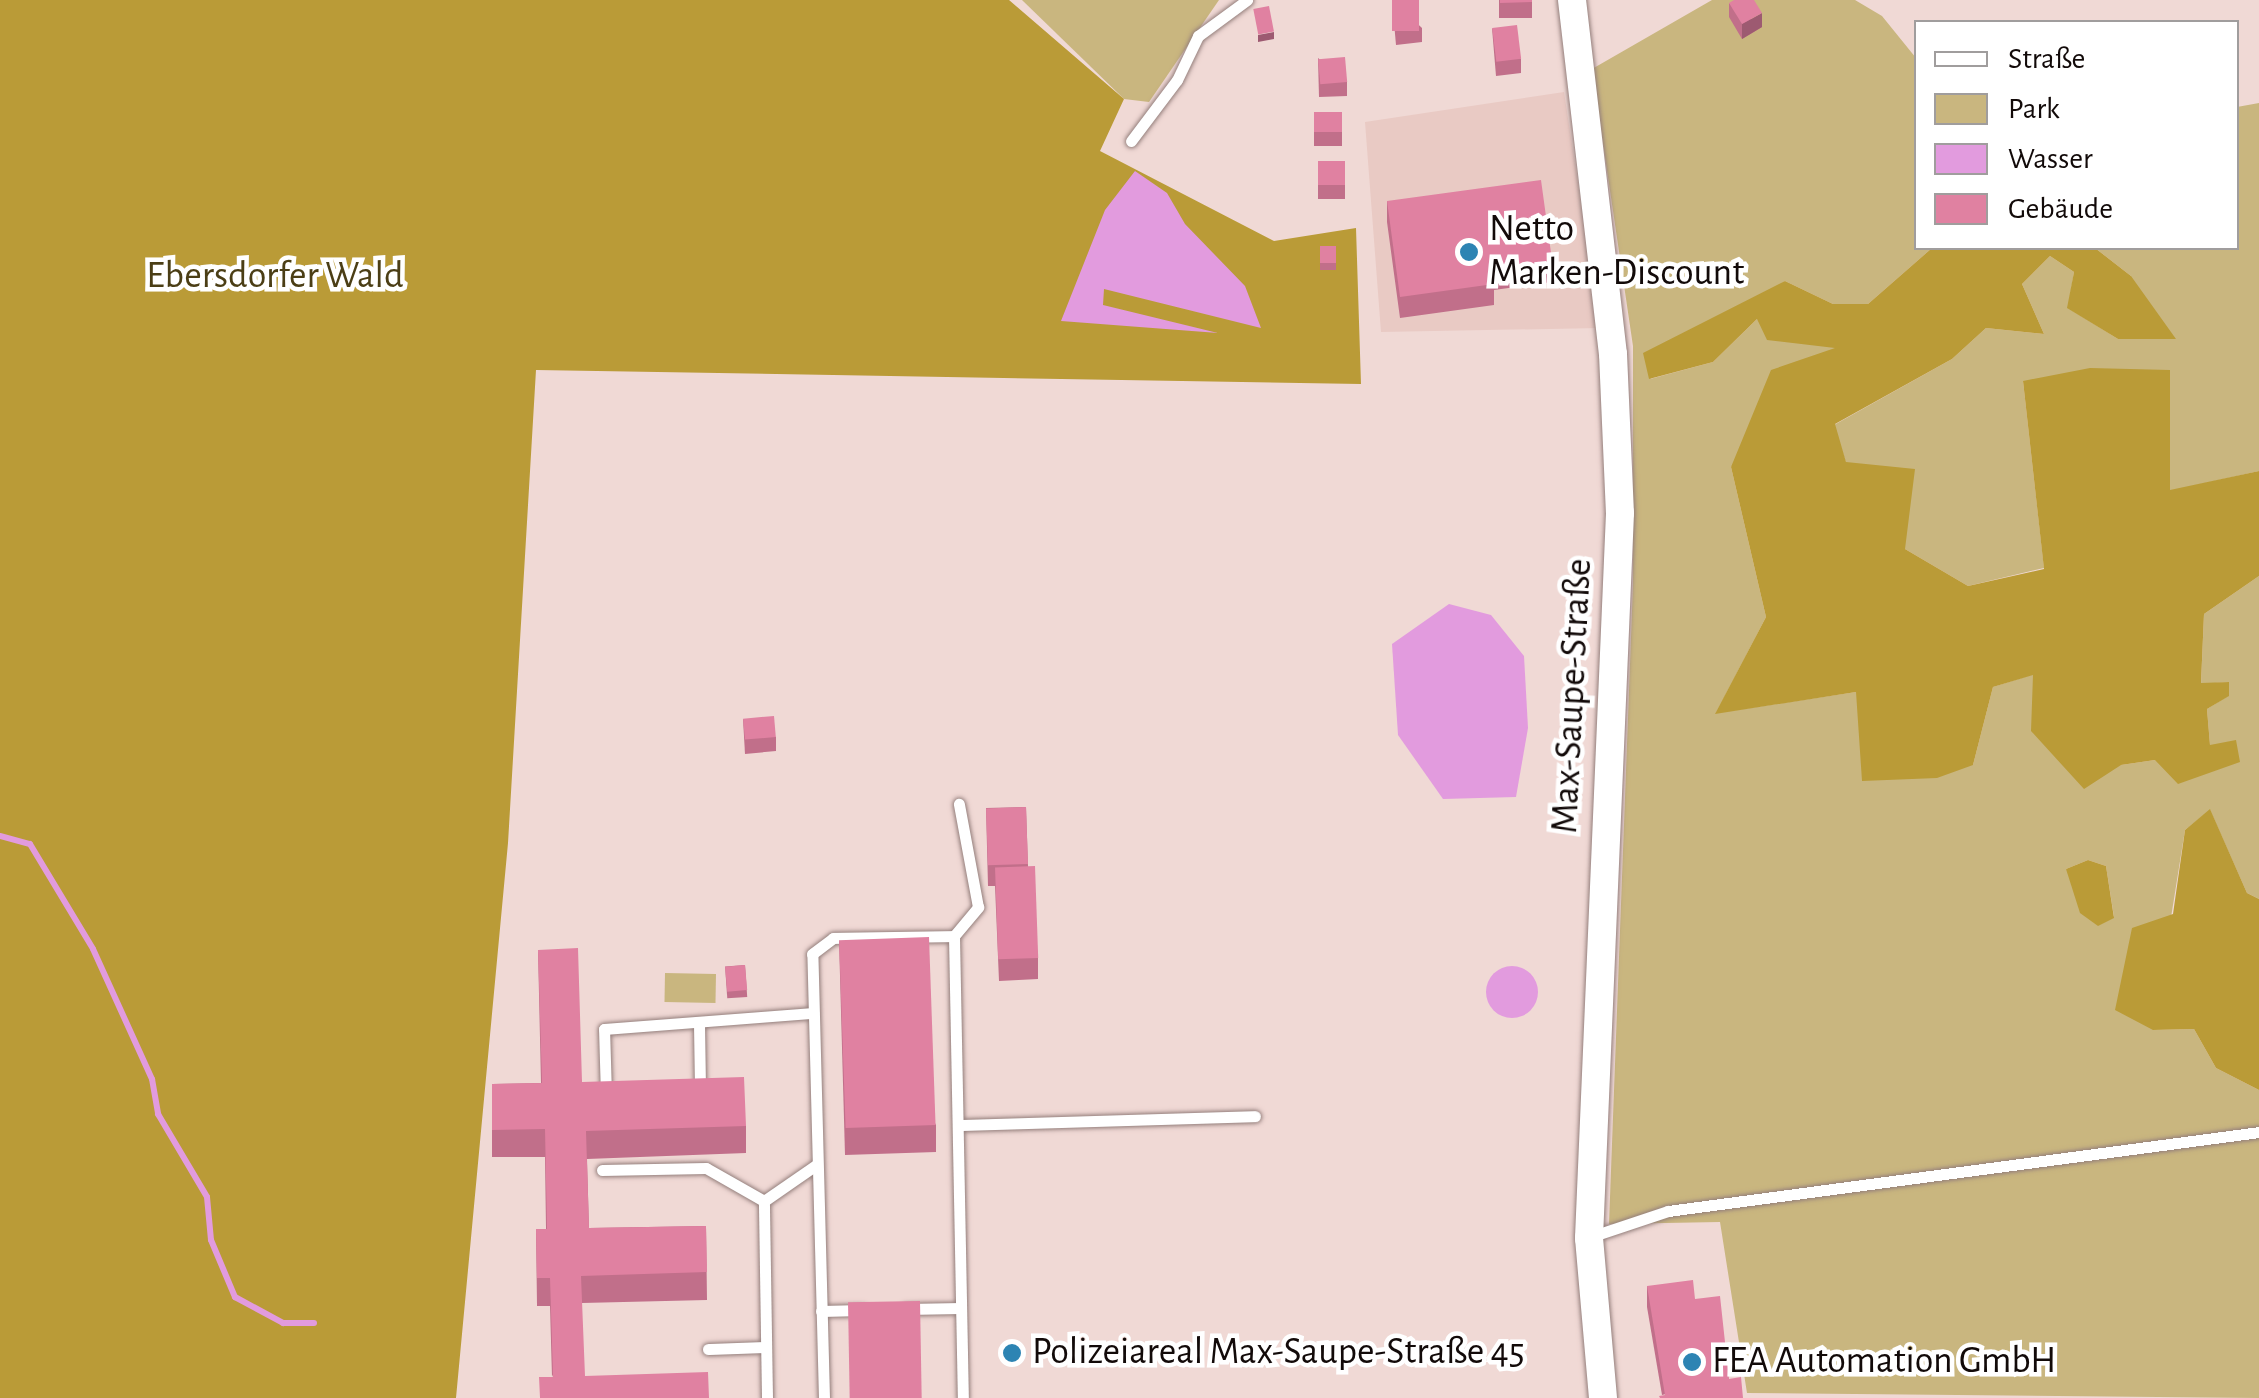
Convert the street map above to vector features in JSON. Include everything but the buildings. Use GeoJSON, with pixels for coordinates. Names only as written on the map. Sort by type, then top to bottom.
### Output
{"type":"FeatureCollection","features":[{"type":"Feature","properties":{"kind":"street","name":"Max-Saupe-Straße"},"geometry":{"type":"LineString","coordinates":[[1572,0],[1613,354],[1620,514],[1589,1238],[1603,1398]]}},
{"type":"Feature","properties":{"kind":"lane"},"geometry":{"type":"LineString","coordinates":[[1131,141],[1177,80],[1198,36],[1247,0]]}},
{"type":"Feature","properties":{"kind":"lane"},"geometry":{"type":"LineString","coordinates":[[958,804],[978,908],[954,936],[963,1398]]}},
{"type":"Feature","properties":{"kind":"lane"},"geometry":{"type":"LineString","coordinates":[[824,1398],[812,954],[834,938],[954,936]]}},
{"type":"Feature","properties":{"kind":"lane"},"geometry":{"type":"LineString","coordinates":[[624,1096],[606,1096],[604,1029],[813,1013]]}},
{"type":"Feature","properties":{"kind":"lane"},"geometry":{"type":"LineString","coordinates":[[681,1093],[700,1092],[700,1024]]}},
{"type":"Feature","properties":{"kind":"lane"},"geometry":{"type":"LineString","coordinates":[[958,1125],[1256,1116]]}},
{"type":"Feature","properties":{"kind":"lane"},"geometry":{"type":"LineString","coordinates":[[1589,1238],[1668,1211],[2259,1132]]}},
{"type":"Feature","properties":{"kind":"lane"},"geometry":{"type":"LineString","coordinates":[[764,1201],[816,1165]]}},
{"type":"Feature","properties":{"kind":"lane"},"geometry":{"type":"LineString","coordinates":[[602,1170],[706,1168],[764,1201]]}},
{"type":"Feature","properties":{"kind":"lane"},"geometry":{"type":"LineString","coordinates":[[764,1201],[767,1398]]}},
{"type":"Feature","properties":{"kind":"lane"},"geometry":{"type":"LineString","coordinates":[[890,1310],[961,1308]]}},
{"type":"Feature","properties":{"kind":"lane"},"geometry":{"type":"LineString","coordinates":[[822,1311],[872,1310]]}},
{"type":"Feature","properties":{"kind":"lane"},"geometry":{"type":"LineString","coordinates":[[708,1348],[766,1346]]}},
{"type":"Feature","properties":{"kind":"shaded area"},"geometry":{"type":"Polygon","coordinates":[[[1564,92],[1600,328],[1381,332],[1365,122],[1564,92]]]}},
{"type":"Feature","properties":{"kind":"green space","name":"Ebersdorfer Wald"},"geometry":{"type":"Polygon","coordinates":[[[0,0],[1009,0],[1124,99],[1100,151],[1274,241],[1356,228],[1361,384],[536,370],[508,843],[456,1398],[0,1398],[0,0]]]}},
{"type":"Feature","properties":{"kind":"green space"},"geometry":{"type":"Polygon","coordinates":[[[1022,0],[1219,0],[1149,102],[1124,99],[1022,0]]]}},
{"type":"Feature","properties":{"kind":"green space"},"geometry":{"type":"Polygon","coordinates":[[[1712,0],[1855,0],[1882,16],[1914,56],[1914,250],[1930,250],[1868,304],[1833,304],[1785,281],[1650,379],[1713,362],[1757,319],[1838,347],[1731,467],[1766,617],[1716,713],[1856,692],[1973,765],[1993,687],[2034,674],[2121,765],[2155,760],[2210,745],[2207,709],[2228,696],[2229,682],[2201,684],[2204,614],[2259,576],[2259,899],[2247,893],[2210,810],[2185,830],[2153,1030],[2194,1029],[2216,1068],[2259,1090],[2259,1398],[1747,1393],[1720,1222],[1609,1224],[1633,584],[1633,346],[1592,69],[1712,0]],[[2088,860],[2066,869],[2114,917],[2106,866],[2088,860]]]}},
{"type":"Feature","properties":{"kind":"green space"},"geometry":{"type":"Polygon","coordinates":[[[2259,103],[2259,471],[2170,491],[2023,381],[2044,568],[1968,586],[1905,549],[1846,463],[1834,425],[1952,359],[1986,328],[2044,334],[2022,284],[2050,256],[2074,272],[2068,308],[2118,339],[2131,276],[2098,250],[2239,250],[2239,107],[2259,103]]]}},
{"type":"Feature","properties":{"kind":"green space"},"geometry":{"type":"Polygon","coordinates":[[[1930,250],[2098,250],[2131,276],[2176,339],[2118,339],[2067,308],[2074,272],[2050,256],[2022,284],[2044,334],[1986,328],[1952,359],[1835,424],[1846,462],[1915,469],[1905,549],[1968,586],[2044,569],[2023,381],[2090,368],[2170,370],[2170,490],[2259,471],[2259,576],[2204,614],[2201,683],[2229,682],[2229,696],[2207,709],[2210,745],[2236,740],[2240,762],[2178,784],[2155,760],[2121,765],[2084,789],[2031,731],[2033,675],[1993,687],[1973,765],[1937,778],[1862,781],[1856,692],[1715,714],[1766,617],[1731,467],[1771,370],[1835,348],[1767,340],[1757,319],[1713,362],[1649,379],[1643,353],[1785,281],[1833,304],[1868,304],[1930,250]]]}},
{"type":"Feature","properties":{"kind":"green space"},"geometry":{"type":"Polygon","coordinates":[[[2210,809],[2247,893],[2259,899],[2259,1090],[2216,1068],[2194,1029],[2153,1030],[2115,1010],[2132,928],[2173,914],[2185,830],[2210,809]]]}},
{"type":"Feature","properties":{"kind":"green space"},"geometry":{"type":"Polygon","coordinates":[[[2088,860],[2106,866],[2114,918],[2098,926],[2080,913],[2066,869],[2088,860]]]}},
{"type":"Feature","properties":{"kind":"green space"},"geometry":{"type":"Polygon","coordinates":[[[665,973],[716,974],[715,1003],[664,1002],[665,973]]]}},
{"type":"Feature","properties":{"kind":"water"},"geometry":{"type":"Polygon","coordinates":[[[1135,171],[1167,193],[1185,224],[1245,286],[1261,328],[1104,289],[1103,305],[1218,333],[1061,321],[1105,210],[1135,171]]]}},
{"type":"Feature","properties":{"kind":"water"},"geometry":{"type":"Polygon","coordinates":[[[1449,604],[1491,615],[1524,656],[1528,728],[1516,797],[1443,799],[1398,735],[1392,644],[1449,604]]]}},
{"type":"Feature","properties":{"kind":"water"},"geometry":{"type":"Polygon","coordinates":[[[1512,966],[1531,973],[1538,992],[1531,1011],[1512,1018],[1493,1011],[1486,992],[1493,973],[1512,966]]]}},
{"type":"Feature","properties":{"kind":"waterway"},"geometry":{"type":"LineString","coordinates":[[0,836],[30,844],[93,949],[152,1079],[158,1114],[207,1197],[211,1240],[235,1297],[283,1323],[314,1323]]}},
{"type":"Feature","properties":{"kind":"place","name":"Netto Marken-Discount"},"geometry":{"type":"Point","coordinates":[1469,252]}},
{"type":"Feature","properties":{"kind":"place","name":"Polizeiareal Max-Saupe-Straße 45"},"geometry":{"type":"Point","coordinates":[1012,1353]}},
{"type":"Feature","properties":{"kind":"place","name":"FEA Automation GmbH"},"geometry":{"type":"Point","coordinates":[1692,1362]}}]}
